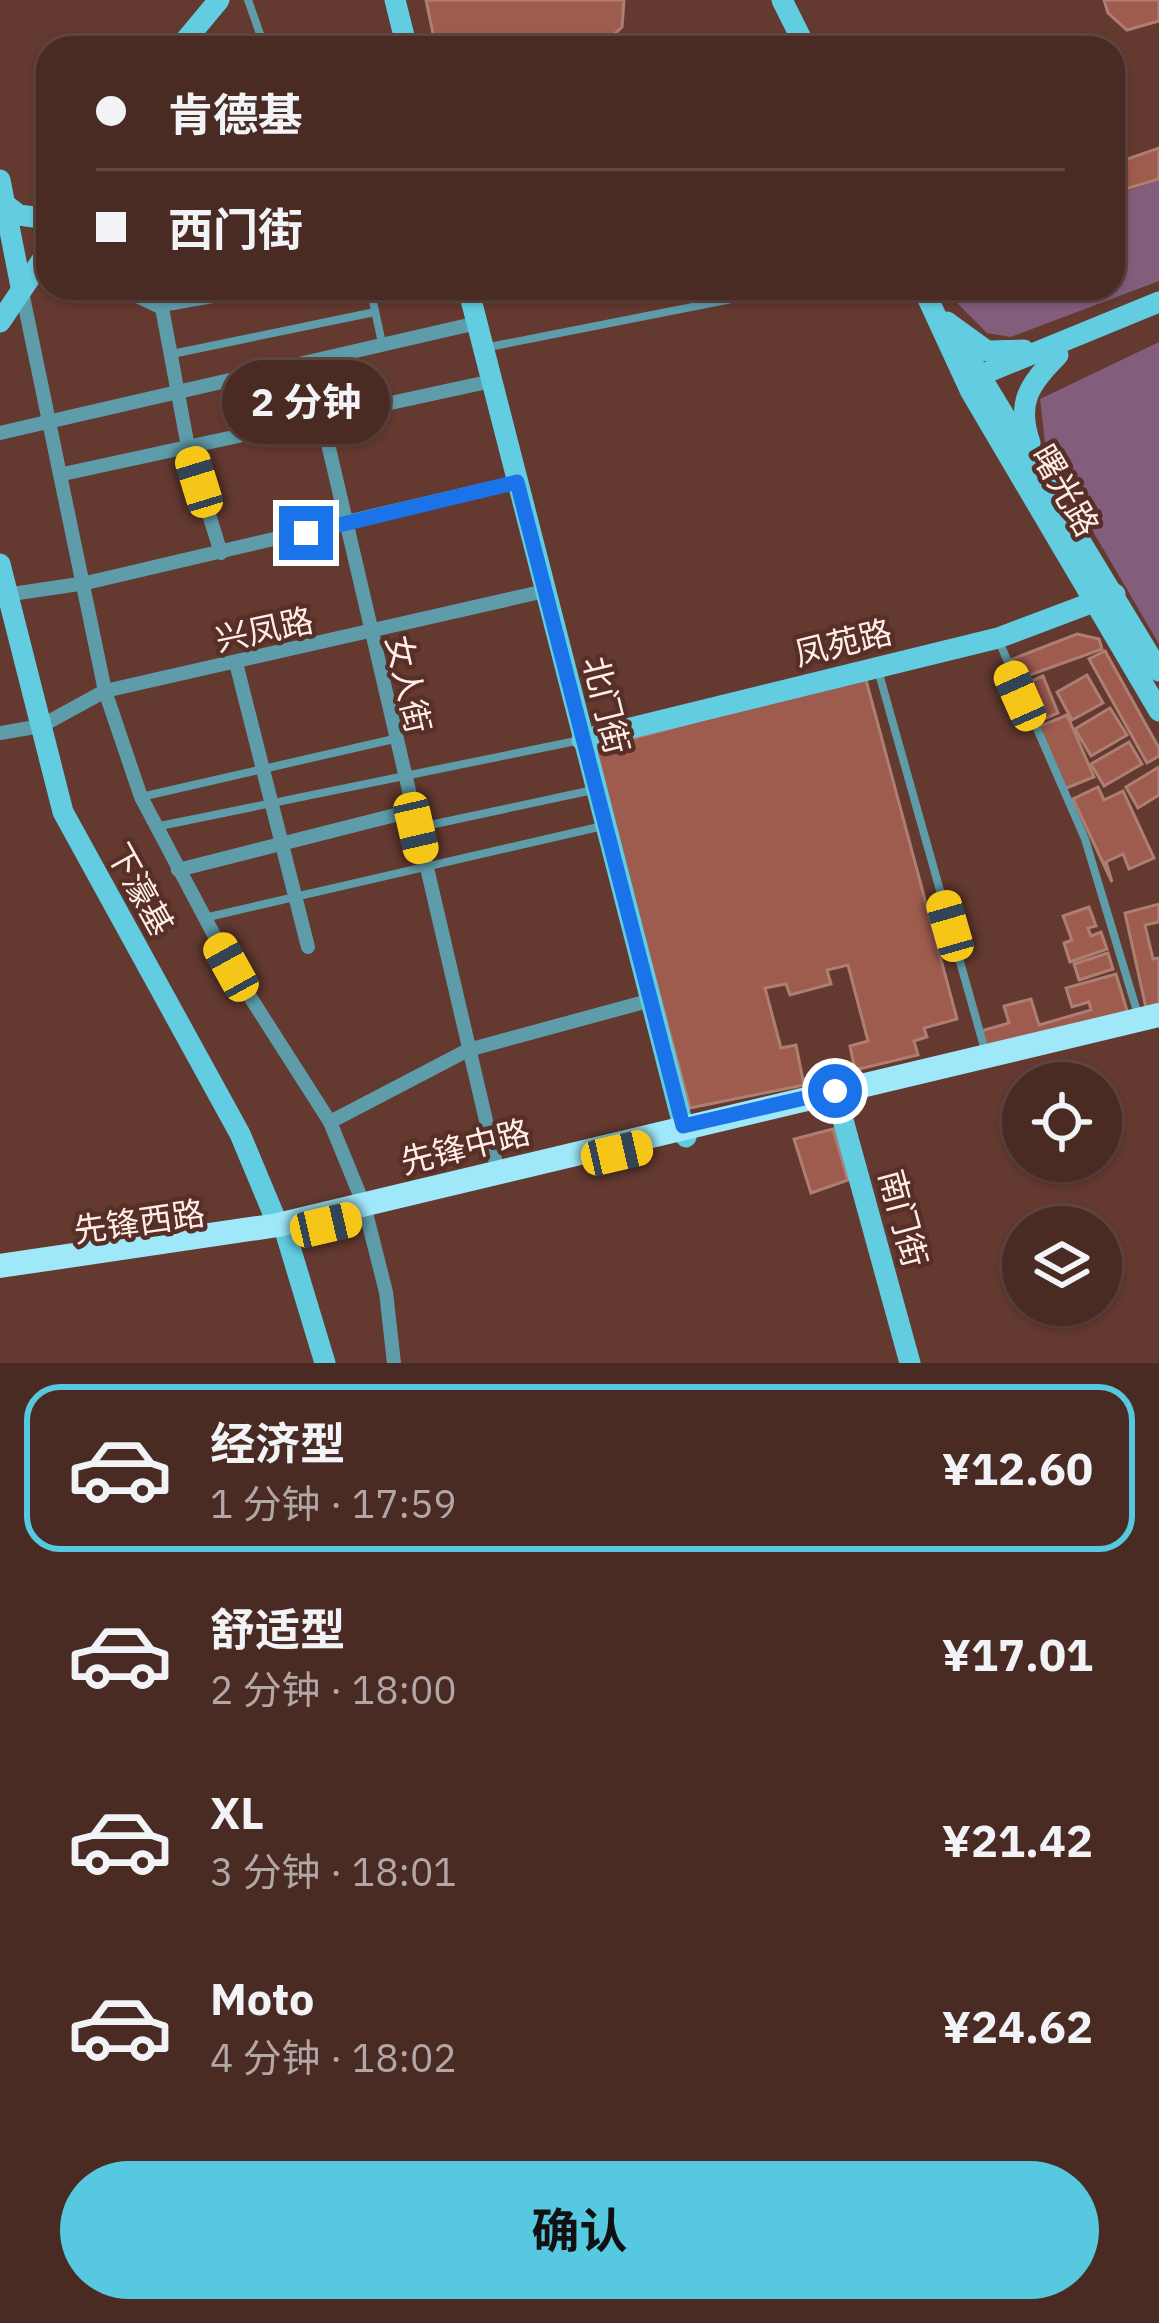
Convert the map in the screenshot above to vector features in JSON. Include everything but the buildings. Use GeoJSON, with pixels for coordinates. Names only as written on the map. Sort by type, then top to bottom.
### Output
{"type":"FeatureCollection","features":[{"type":"Feature","properties":{"kind":"main road","name":"先锋中路"},"geometry":{"type":"LineString","coordinates":[[837,1097],[986,1055],[1152,1022]]}},
{"type":"Feature","properties":{"kind":"main road","name":"先锋中路"},"geometry":{"type":"LineString","coordinates":[[365,1210],[498,1172],[1152,1022]]}},
{"type":"Feature","properties":{"kind":"main road","name":"先锋中路"},"geometry":{"type":"LineString","coordinates":[[280,1232],[684,1132]]}},
{"type":"Feature","properties":{"kind":"main road","name":"先锋西路"},"geometry":{"type":"LineString","coordinates":[[0,1271],[280,1232]]}},
{"type":"Feature","properties":{"kind":"street"},"geometry":{"type":"LineString","coordinates":[[184,36],[209,0]]}},
{"type":"Feature","properties":{"kind":"street"},"geometry":{"type":"LineString","coordinates":[[186,36],[219,0]]}},
{"type":"Feature","properties":{"kind":"street"},"geometry":{"type":"LineString","coordinates":[[395,0],[404,36]]}},
{"type":"Feature","properties":{"kind":"street"},"geometry":{"type":"LineString","coordinates":[[782,0],[800,36]]}},
{"type":"Feature","properties":{"kind":"street"},"geometry":{"type":"LineString","coordinates":[[0,180],[3,214],[63,474],[105,691],[154,826],[204,918],[330,1122],[365,1210],[386,1292],[394,1363]]}},
{"type":"Feature","properties":{"kind":"street"},"geometry":{"type":"LineString","coordinates":[[3,214],[36,217]]}},
{"type":"Feature","properties":{"kind":"street"},"geometry":{"type":"LineString","coordinates":[[0,301],[36,258]]}},
{"type":"Feature","properties":{"kind":"street"},"geometry":{"type":"LineString","coordinates":[[0,322],[18,279]]}},
{"type":"Feature","properties":{"kind":"street"},"geometry":{"type":"LineString","coordinates":[[145,300],[162,308],[188,447],[221,553]]}},
{"type":"Feature","properties":{"kind":"street","name":"北门街"},"geometry":{"type":"LineString","coordinates":[[471,300],[684,1132]]}},
{"type":"Feature","properties":{"kind":"street","name":"曙光路"},"geometry":{"type":"LineString","coordinates":[[929,300],[1105,599],[1159,671]]}},
{"type":"Feature","properties":{"kind":"street","name":"曙光路"},"geometry":{"type":"LineString","coordinates":[[931,300],[947,322],[975,383],[1044,483],[1159,711]]}},
{"type":"Feature","properties":{"kind":"street"},"geometry":{"type":"LineString","coordinates":[[975,383],[1159,302]]}},
{"type":"Feature","properties":{"kind":"street"},"geometry":{"type":"LineString","coordinates":[[947,322],[994,352],[1056,350],[1159,314]]}},
{"type":"Feature","properties":{"kind":"street"},"geometry":{"type":"LineString","coordinates":[[0,433],[477,323]]}},
{"type":"Feature","properties":{"kind":"street"},"geometry":{"type":"LineString","coordinates":[[1044,483],[1022,409],[1028,388],[1056,350]]}},
{"type":"Feature","properties":{"kind":"street"},"geometry":{"type":"LineString","coordinates":[[63,474],[492,381]]}},
{"type":"Feature","properties":{"kind":"street","name":"女人街"},"geometry":{"type":"LineString","coordinates":[[322,418],[498,1172]]}},
{"type":"Feature","properties":{"kind":"street"},"geometry":{"type":"LineString","coordinates":[[4,596],[221,553],[517,482]]}},
{"type":"Feature","properties":{"kind":"street","name":"下濠基"},"geometry":{"type":"LineString","coordinates":[[0,564],[4,596],[63,812],[240,1134],[280,1232],[320,1363]]}},
{"type":"Feature","properties":{"kind":"street","name":"兴凤路"},"geometry":{"type":"LineString","coordinates":[[0,733],[41,726],[105,691],[370,635],[545,591]]}},
{"type":"Feature","properties":{"kind":"street","name":"凤苑路"},"geometry":{"type":"LineString","coordinates":[[582,740],[998,638],[1105,599]]}},
{"type":"Feature","properties":{"kind":"street"},"geometry":{"type":"LineString","coordinates":[[236,663],[308,947]]}},
{"type":"Feature","properties":{"kind":"street"},"geometry":{"type":"LineString","coordinates":[[178,870],[411,811]]}},
{"type":"Feature","properties":{"kind":"street"},"geometry":{"type":"LineString","coordinates":[[330,1122],[469,1050],[649,1001]]}},
{"type":"Feature","properties":{"kind":"street","name":"南门街"},"geometry":{"type":"LineString","coordinates":[[837,1097],[910,1363]]}},
{"type":"Feature","properties":{"kind":"lane"},"geometry":{"type":"LineString","coordinates":[[248,0],[261,36]]}},
{"type":"Feature","properties":{"kind":"lane"},"geometry":{"type":"LineString","coordinates":[[161,300],[162,308],[207,300]]}},
{"type":"Feature","properties":{"kind":"lane"},"geometry":{"type":"LineString","coordinates":[[372,300],[382,345]]}},
{"type":"Feature","properties":{"kind":"lane"},"geometry":{"type":"LineString","coordinates":[[483,348],[727,300]]}},
{"type":"Feature","properties":{"kind":"lane"},"geometry":{"type":"LineString","coordinates":[[171,354],[375,312]]}},
{"type":"Feature","properties":{"kind":"lane"},"geometry":{"type":"LineString","coordinates":[[998,638],[1085,839],[1152,1022]]}},
{"type":"Feature","properties":{"kind":"lane"},"geometry":{"type":"LineString","coordinates":[[877,668],[986,1055]]}},
{"type":"Feature","properties":{"kind":"lane"},"geometry":{"type":"LineString","coordinates":[[141,797],[394,739]]}},
{"type":"Feature","properties":{"kind":"lane"},"geometry":{"type":"LineString","coordinates":[[154,826],[582,740]]}},
{"type":"Feature","properties":{"kind":"lane"},"geometry":{"type":"LineString","coordinates":[[416,828],[595,789]]}},
{"type":"Feature","properties":{"kind":"lane"},"geometry":{"type":"LineString","coordinates":[[204,918],[424,863],[604,825]]}},
{"type":"Feature","properties":{"kind":"shaded area"},"geometry":{"type":"Polygon","coordinates":[[[1159,180],[1159,281],[1125,294],[1125,192],[1159,180]]]}},
{"type":"Feature","properties":{"kind":"shaded area"},"geometry":{"type":"Polygon","coordinates":[[[954,300],[1109,300],[1011,337],[987,333],[954,300]]]}},
{"type":"Feature","properties":{"kind":"shaded area"},"geometry":{"type":"Polygon","coordinates":[[[1159,342],[1159,644],[1046,451],[1040,399],[1159,342]]]}},
{"type":"Feature","properties":{"kind":"route"},"geometry":{"type":"LineString","coordinates":[[306,533],[517,482],[683,1126],[835,1091]]}}]}
